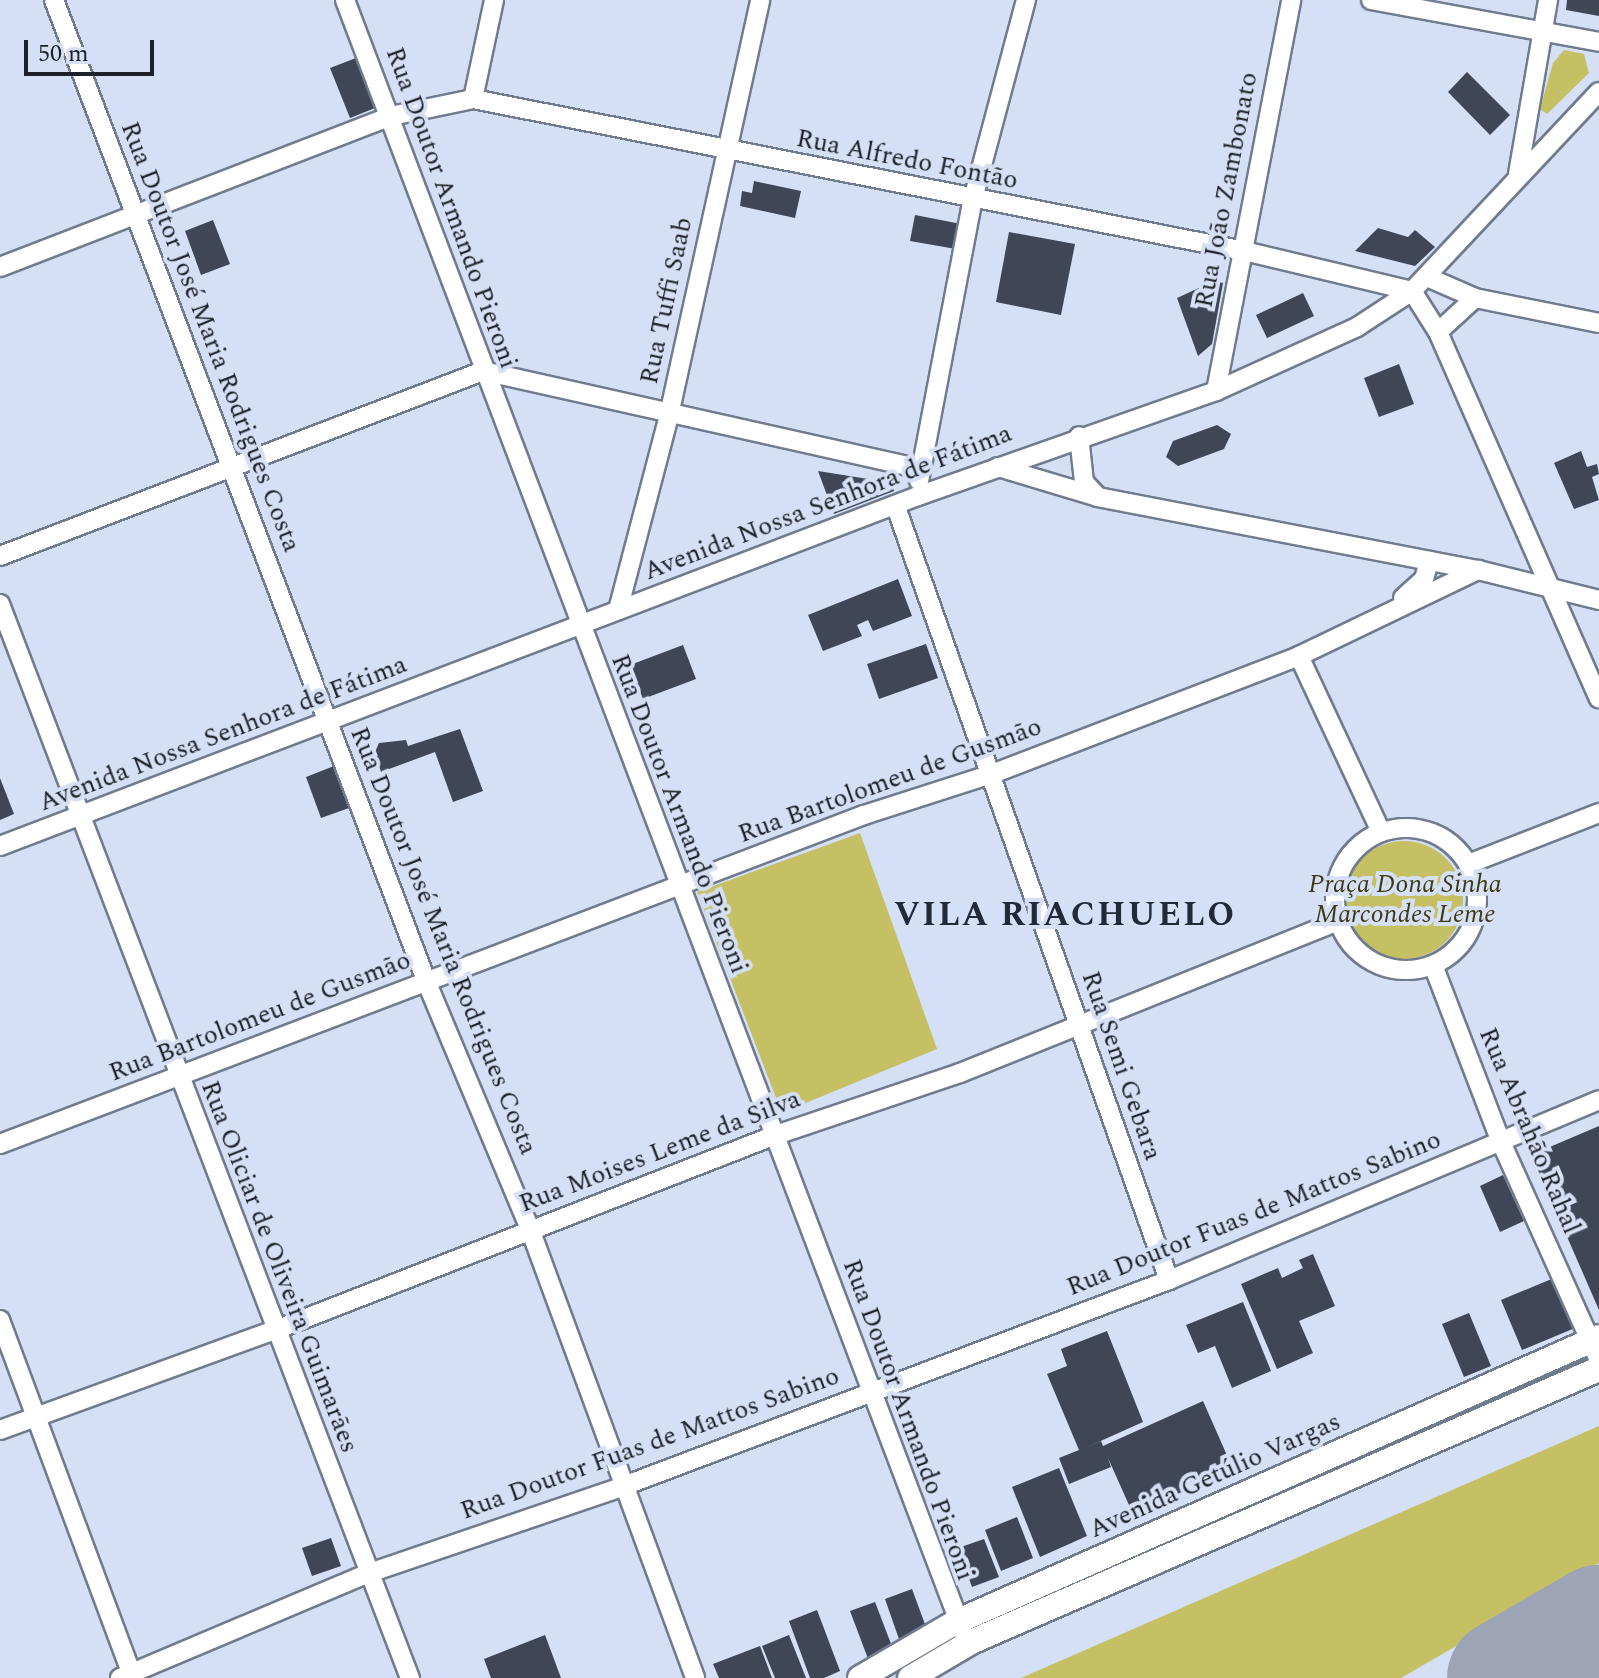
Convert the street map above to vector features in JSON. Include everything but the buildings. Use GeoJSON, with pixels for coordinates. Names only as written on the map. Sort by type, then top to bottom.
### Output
{"type":"FeatureCollection","features":[{"type":"Feature","properties":{"kind":"main road","name":"Avenida Getúlio Vargas"},"geometry":{"type":"LineString","coordinates":[[860,1678],[956,1622],[1596,1346]]}},
{"type":"Feature","properties":{"kind":"main road","name":"Avenida Getúlio Vargas"},"geometry":{"type":"LineString","coordinates":[[910,1678],[971,1642],[1599,1369]]}},
{"type":"Feature","properties":{"kind":"street","name":"Rua Doutor José Maria Rodrigues Costa"},"geometry":{"type":"LineString","coordinates":[[54,0],[427,983],[530,1229],[621,1487],[695,1678]]}},
{"type":"Feature","properties":{"kind":"street","name":"Rua Doutor Armando Pieroni"},"geometry":{"type":"LineString","coordinates":[[345,0],[391,116],[579,627],[871,1389],[956,1622],[971,1642]]}},
{"type":"Feature","properties":{"kind":"street"},"geometry":{"type":"LineString","coordinates":[[473,99],[494,0]]}},
{"type":"Feature","properties":{"kind":"street","name":"Rua Tuffi Saab"},"geometry":{"type":"LineString","coordinates":[[618,610],[669,415],[724,151],[760,0]]}},
{"type":"Feature","properties":{"kind":"street"},"geometry":{"type":"LineString","coordinates":[[918,496],[920,469],[973,199],[1026,0]]}},
{"type":"Feature","properties":{"kind":"street","name":"Rua João Zambonato"},"geometry":{"type":"LineString","coordinates":[[1216,391],[1240,250],[1291,0]]}},
{"type":"Feature","properties":{"kind":"street"},"geometry":{"type":"LineString","coordinates":[[1371,0],[1542,29],[1599,42]]}},
{"type":"Feature","properties":{"kind":"street"},"geometry":{"type":"LineString","coordinates":[[1518,174],[1548,0]]}},
{"type":"Feature","properties":{"kind":"street","name":"Avenida Nossa Senhora de Fátima"},"geometry":{"type":"LineString","coordinates":[[0,846],[896,507],[918,496],[1079,436],[1216,391],[1357,327],[1412,291],[1427,277],[1518,174],[1599,92]]}},
{"type":"Feature","properties":{"kind":"street","name":"Rua Alfredo Fontão"},"geometry":{"type":"LineString","coordinates":[[0,267],[391,116],[473,99],[523,105],[724,151],[1240,250],[1412,291]]}},
{"type":"Feature","properties":{"kind":"street"},"geometry":{"type":"LineString","coordinates":[[1427,277],[1475,298],[1599,323]]}},
{"type":"Feature","properties":{"kind":"street"},"geometry":{"type":"LineString","coordinates":[[1412,291],[1438,332],[1554,589],[1599,698]]}},
{"type":"Feature","properties":{"kind":"street"},"geometry":{"type":"LineString","coordinates":[[1438,332],[1475,298]]}},
{"type":"Feature","properties":{"kind":"street"},"geometry":{"type":"LineString","coordinates":[[0,556],[483,371],[920,469]]}},
{"type":"Feature","properties":{"kind":"street"},"geometry":{"type":"LineString","coordinates":[[1079,436],[1084,482],[1098,497]]}},
{"type":"Feature","properties":{"kind":"street"},"geometry":{"type":"LineString","coordinates":[[998,467],[1098,497],[1478,570],[1599,600]]}},
{"type":"Feature","properties":{"kind":"street","name":"Rua Semi Gebara"},"geometry":{"type":"LineString","coordinates":[[896,507],[1169,1280]]}},
{"type":"Feature","properties":{"kind":"street","name":"Rua Bartolomeu de Gusmão"},"geometry":{"type":"LineString","coordinates":[[1389,612],[1420,584],[1429,561]]}},
{"type":"Feature","properties":{"kind":"street","name":"Rua Bartolomeu de Gusmão"},"geometry":{"type":"LineString","coordinates":[[0,1144],[864,815],[992,774],[1299,656],[1478,570]]}},
{"type":"Feature","properties":{"kind":"street","name":"Rua Oliciar de Oliveira Guimarães"},"geometry":{"type":"LineString","coordinates":[[0,604],[81,814],[176,1076],[278,1329],[410,1678]]}},
{"type":"Feature","properties":{"kind":"street"},"geometry":{"type":"LineString","coordinates":[[1299,656],[1381,832]]}},
{"type":"Feature","properties":{"kind":"street"},"geometry":{"type":"LineString","coordinates":[[1468,864],[1599,813]]}},
{"type":"Feature","properties":{"kind":"street"},"geometry":{"type":"LineString","coordinates":[[1423,830],[1449,842],[1468,864],[1476,892],[1473,922],[1458,947],[1433,965],[1405,970],[1376,964],[1353,947],[1338,921],[1339,875],[1355,849],[1381,832],[1423,830]]}},
{"type":"Feature","properties":{"kind":"street","name":"Rua Moises Leme da Silva"},"geometry":{"type":"LineString","coordinates":[[0,1430],[278,1329],[773,1136],[960,1073],[1338,921]]}},
{"type":"Feature","properties":{"kind":"street","name":"Rua Abrahão Rahal"},"geometry":{"type":"LineString","coordinates":[[1433,965],[1501,1142],[1596,1346]]}},
{"type":"Feature","properties":{"kind":"street","name":"Rua Doutor Fuas de Mattos Sabino"},"geometry":{"type":"LineString","coordinates":[[128,1677],[369,1573],[621,1487],[871,1389],[1169,1280],[1599,1100]]}},
{"type":"Feature","properties":{"kind":"street"},"geometry":{"type":"LineString","coordinates":[[0,1320],[39,1415],[128,1677]]}},
{"type":"Feature","properties":{"kind":"green space"},"geometry":{"type":"Polygon","coordinates":[[[1564,50],[1584,54],[1589,73],[1547,114],[1540,109],[1553,63],[1564,50]]]}},
{"type":"Feature","properties":{"kind":"green space"},"geometry":{"type":"Polygon","coordinates":[[[860,833],[937,1049],[791,1109],[778,1103],[697,892],[860,833]]]}},
{"type":"Feature","properties":{"kind":"green space","name":"Praça Dona Sinha Marcondes Leme"},"geometry":{"type":"Polygon","coordinates":[[[1404,841],[1427,845],[1446,858],[1459,877],[1463,900],[1459,923],[1446,942],[1427,955],[1404,959],[1381,955],[1362,942],[1349,923],[1345,900],[1349,877],[1362,858],[1381,845],[1404,841]]]}},
{"type":"Feature","properties":{"kind":"green space"},"geometry":{"type":"Polygon","coordinates":[[[1599,1426],[1599,1563],[1401,1678],[1021,1678],[1599,1426]]]}},
{"type":"Feature","properties":{"kind":"runway"},"geometry":{"type":"LineString","coordinates":[[1506,1678],[1599,1624]]}},
{"type":"Feature","properties":{"kind":"district","name":"VILA RIACHUELO"},"geometry":{"type":"Point","coordinates":[1065,916]}}]}
